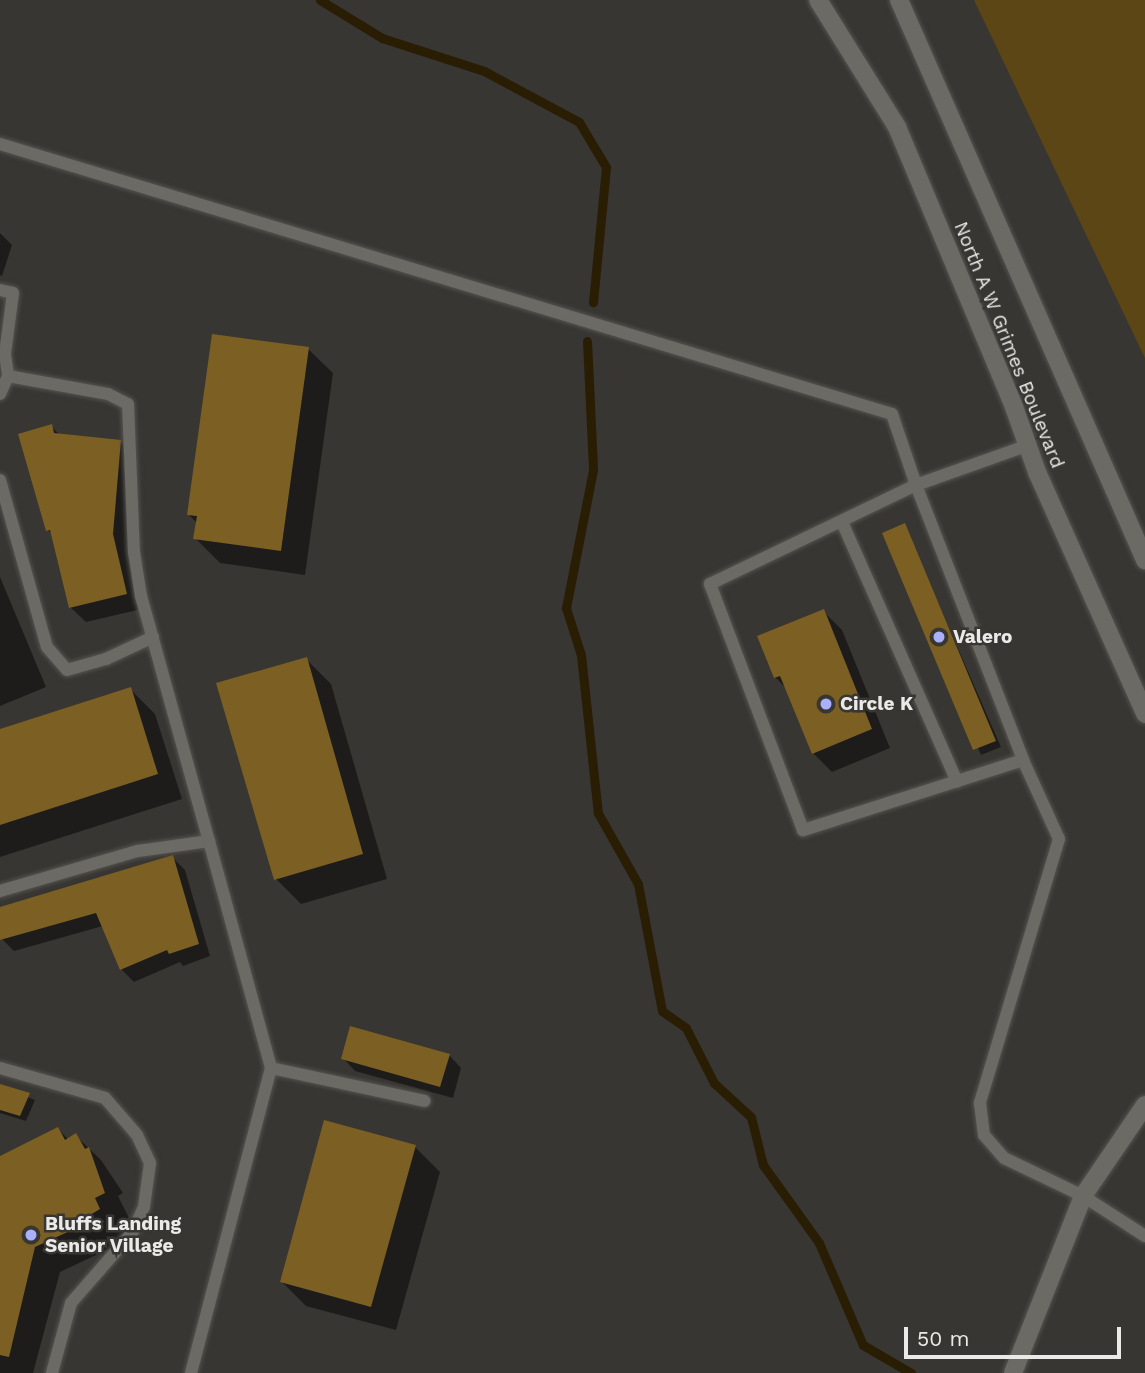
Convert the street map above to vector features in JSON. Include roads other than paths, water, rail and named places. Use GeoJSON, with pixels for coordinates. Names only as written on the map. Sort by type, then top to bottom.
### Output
{"type":"FeatureCollection","features":[{"type":"Feature","properties":{"kind":"main road","name":"North A W Grimes Boulevard"},"geometry":{"type":"LineString","coordinates":[[818,0],[897,127],[1029,445],[1037,472],[1145,714]]}},
{"type":"Feature","properties":{"kind":"main road","name":"North A W Grimes Boulevard"},"geometry":{"type":"LineString","coordinates":[[899,0],[1145,560]]}},
{"type":"Feature","properties":{"kind":"main road"},"geometry":{"type":"LineString","coordinates":[[1013,1373],[1083,1196],[1108,1154],[1145,1105]]}},
{"type":"Feature","properties":{"kind":"lane"},"geometry":{"type":"LineString","coordinates":[[0,144],[892,414],[916,485],[1023,760],[1059,839],[980,1103],[984,1135],[1004,1158],[1083,1196],[1145,1237]]}},
{"type":"Feature","properties":{"kind":"lane"},"geometry":{"type":"LineString","coordinates":[[0,290],[13,293],[5,354],[8,376],[0,394]]}},
{"type":"Feature","properties":{"kind":"lane"},"geometry":{"type":"LineString","coordinates":[[8,376],[108,394],[128,404],[134,552],[153,637],[271,1068],[191,1373]]}},
{"type":"Feature","properties":{"kind":"lane"},"geometry":{"type":"LineString","coordinates":[[1023,760],[803,830],[710,584],[916,485],[1029,445]]}},
{"type":"Feature","properties":{"kind":"lane"},"geometry":{"type":"LineString","coordinates":[[0,480],[47,647],[67,670],[106,659],[153,637]]}},
{"type":"Feature","properties":{"kind":"lane"},"geometry":{"type":"LineString","coordinates":[[842,522],[957,782]]}},
{"type":"Feature","properties":{"kind":"lane"},"geometry":{"type":"LineString","coordinates":[[0,891],[138,851],[209,841]]}},
{"type":"Feature","properties":{"kind":"lane"},"geometry":{"type":"LineString","coordinates":[[0,1068],[105,1098],[136,1135],[150,1163],[144,1207],[136,1224],[71,1303],[52,1373]]}},
{"type":"Feature","properties":{"kind":"lane"},"geometry":{"type":"LineString","coordinates":[[271,1068],[425,1101]]}},
{"type":"Feature","properties":{"kind":"waterway"},"geometry":{"type":"LineString","coordinates":[[320,0],[382,38],[484,71],[579,122],[606,167],[593,302]]}},
{"type":"Feature","properties":{"kind":"waterway"},"geometry":{"type":"LineString","coordinates":[[587,341],[593,470],[566,608],[581,655],[598,813],[638,884],[662,1011],[686,1028],[714,1083],[751,1117],[763,1165],[819,1243],[863,1345],[911,1373]]}},
{"type":"Feature","properties":{"kind":"place","name":"Valero"},"geometry":{"type":"Point","coordinates":[939,637]}},
{"type":"Feature","properties":{"kind":"place","name":"Circle K"},"geometry":{"type":"Point","coordinates":[826,704]}},
{"type":"Feature","properties":{"kind":"place","name":"Bluffs Landing Senior Village"},"geometry":{"type":"Point","coordinates":[31,1235]}}]}
